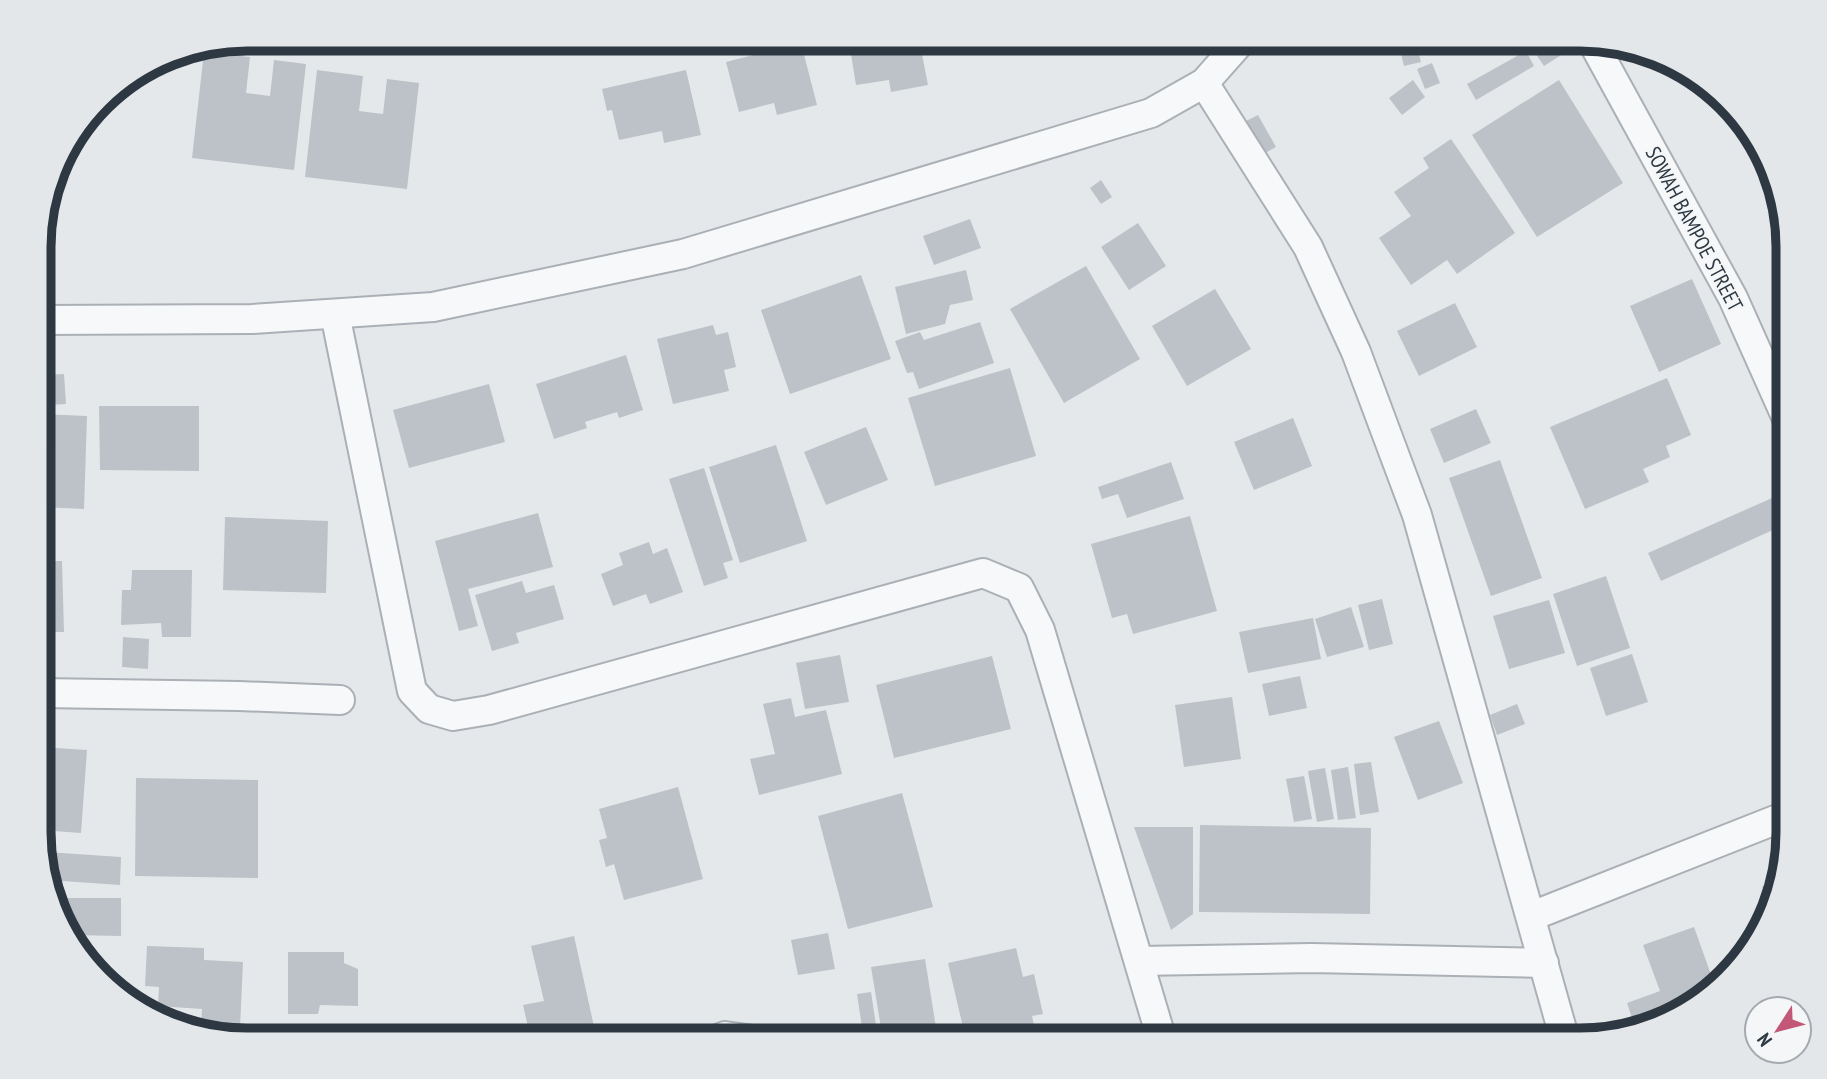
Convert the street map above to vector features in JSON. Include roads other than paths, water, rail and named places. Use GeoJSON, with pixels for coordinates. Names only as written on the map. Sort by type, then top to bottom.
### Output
{"type":"FeatureCollection","features":[{"type":"Feature","properties":{"kind":"street"},"geometry":{"type":"LineString","coordinates":[[51,320],[252,319],[433,307],[683,254],[1151,113],[1205,83],[1232,51]]}},
{"type":"Feature","properties":{"kind":"street","name":"SOWAH BAMPOE STREET"},"geometry":{"type":"LineString","coordinates":[[1598,52],[1733,298],[1776,394]]}},
{"type":"Feature","properties":{"kind":"street"},"geometry":{"type":"LineString","coordinates":[[1205,83],[1308,247],[1356,352],[1417,514],[1562,1028]]}},
{"type":"Feature","properties":{"kind":"street"},"geometry":{"type":"LineString","coordinates":[[335,314],[412,691],[429,709],[453,716],[489,710],[984,573],[1019,587],[1040,630],[1159,1028]]}},
{"type":"Feature","properties":{"kind":"street"},"geometry":{"type":"LineString","coordinates":[[51,693],[239,696],[340,701]]}},
{"type":"Feature","properties":{"kind":"street"},"geometry":{"type":"LineString","coordinates":[[1532,916],[1776,820]]}},
{"type":"Feature","properties":{"kind":"street"},"geometry":{"type":"LineString","coordinates":[[1139,961],[1325,958],[1544,963]]}}]}
